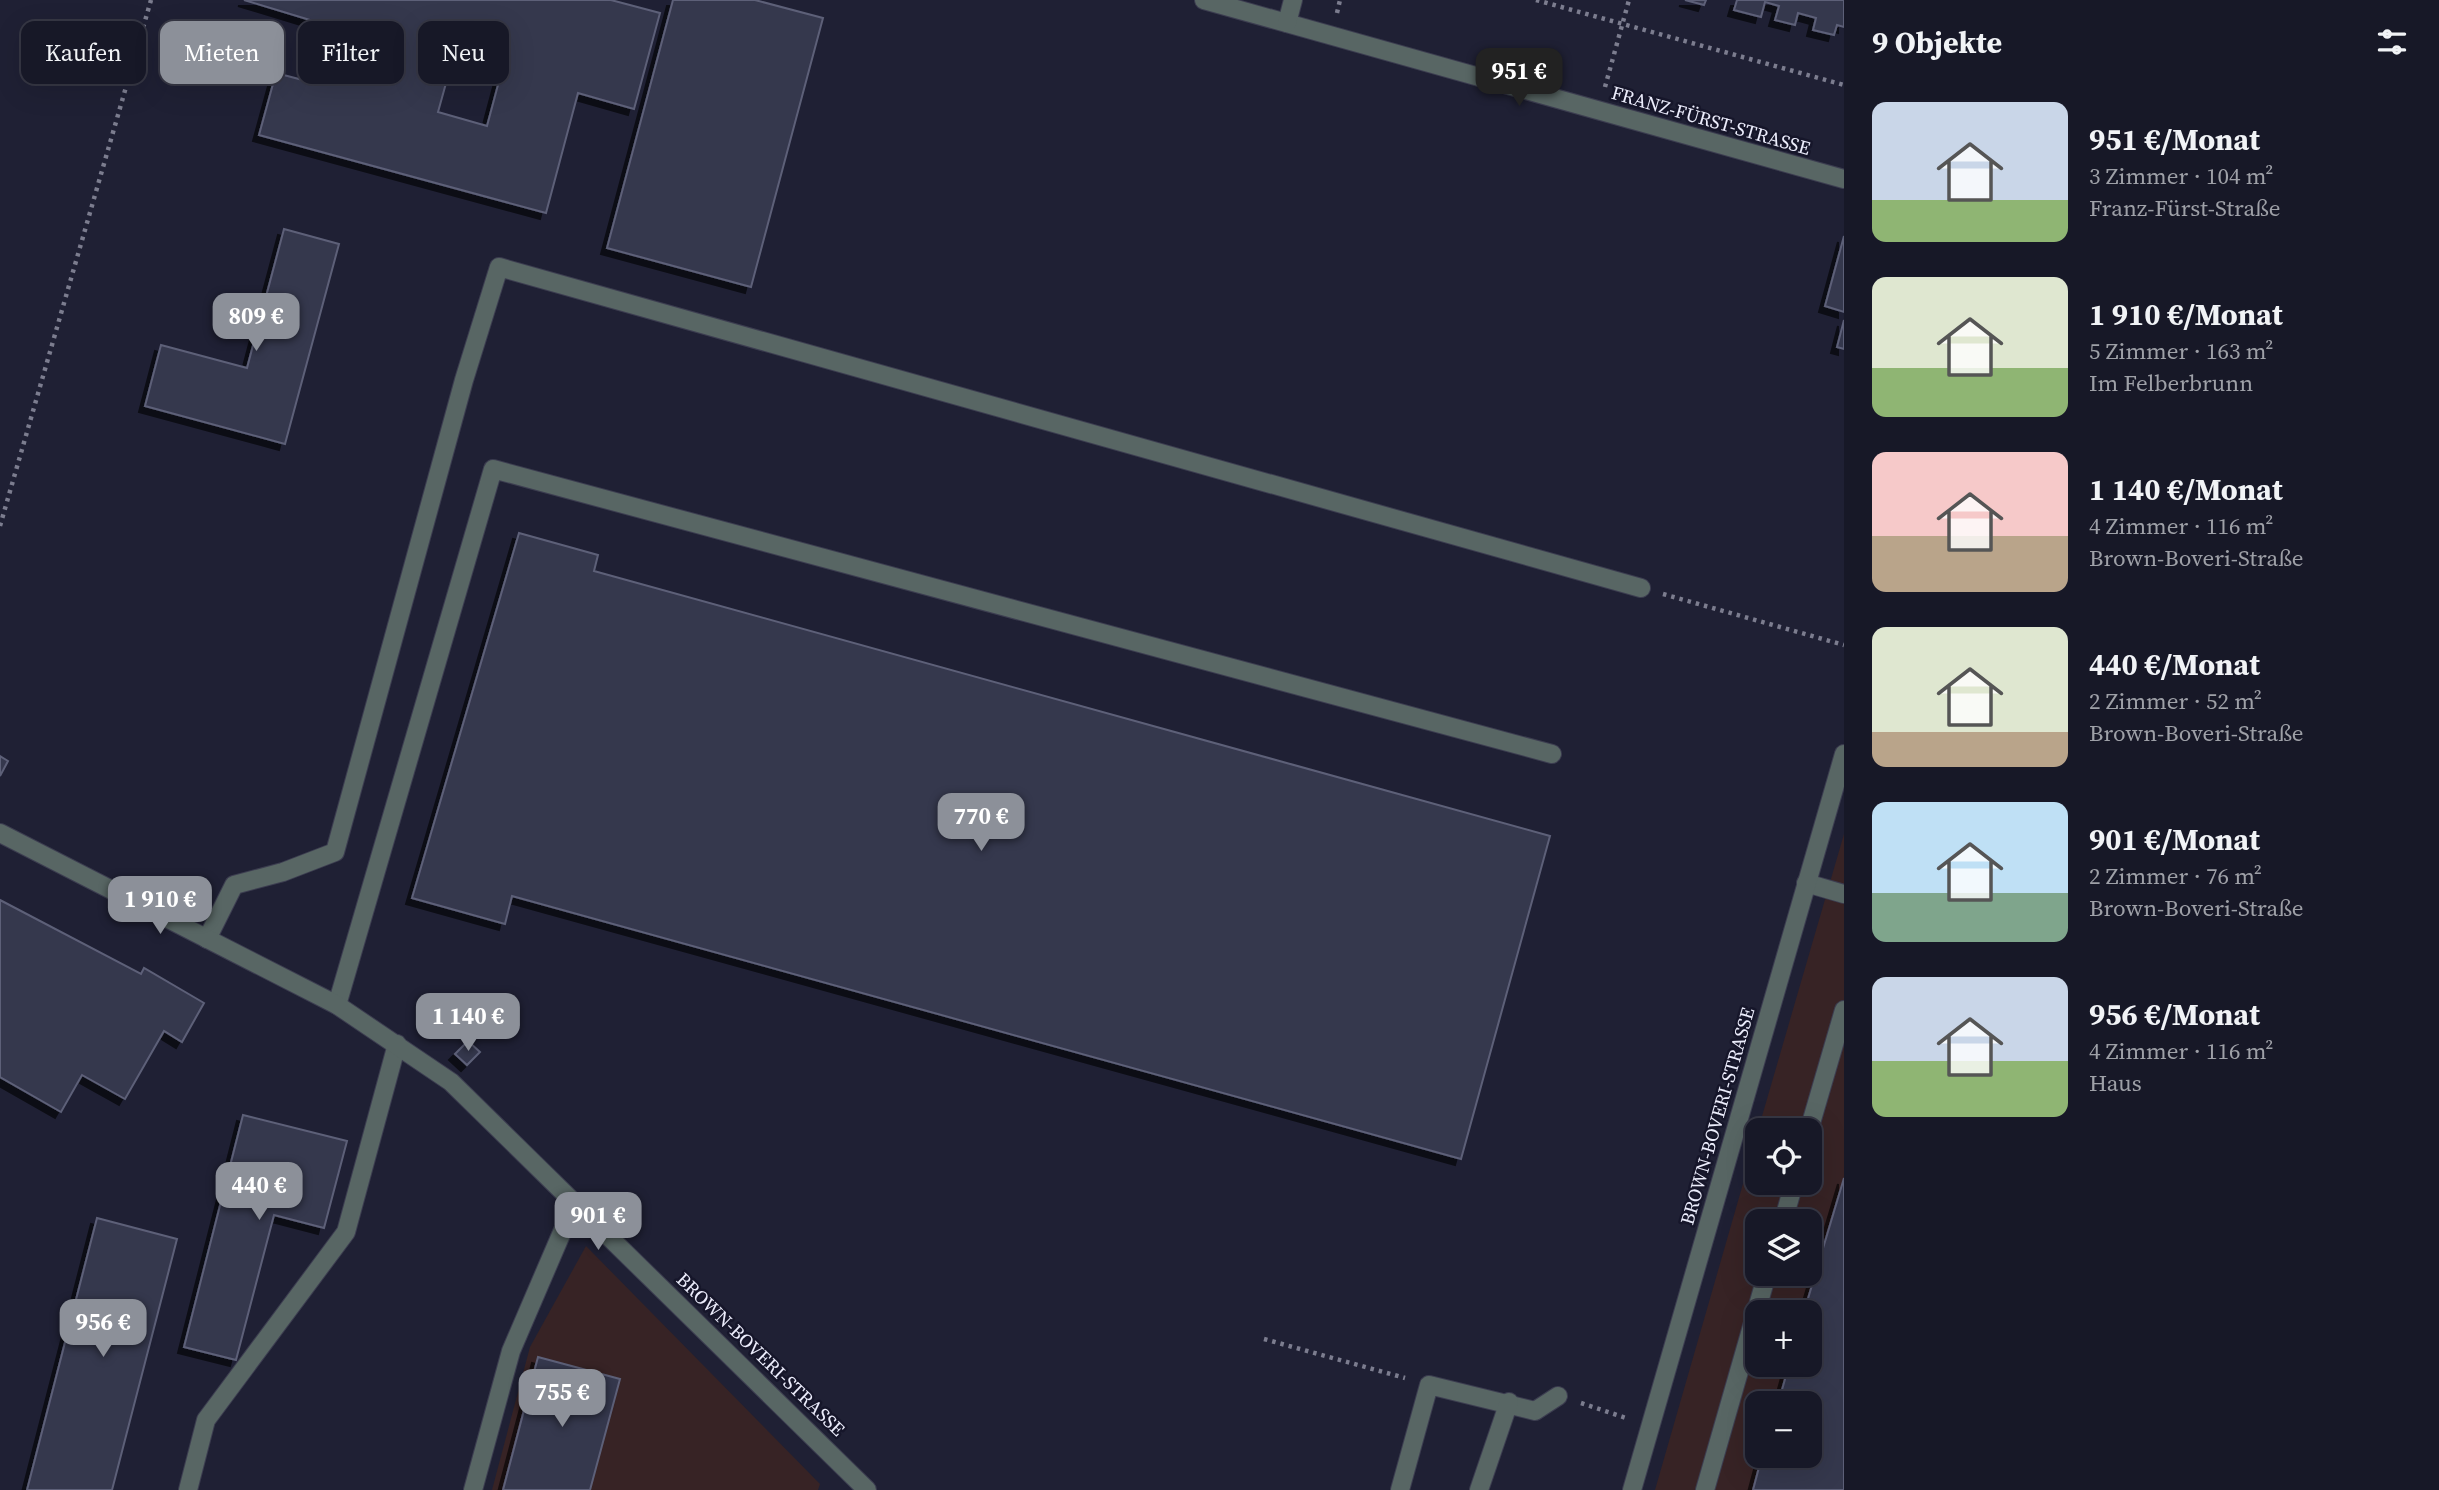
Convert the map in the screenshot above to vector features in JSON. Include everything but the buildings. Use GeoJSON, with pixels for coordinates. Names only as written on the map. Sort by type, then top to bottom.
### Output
{"type":"FeatureCollection","features":[{"type":"Feature","properties":{"kind":"street","name":"FRANZ-FÜRST-STRASSE"},"geometry":{"type":"LineString","coordinates":[[1204,0],[1844,178]]}},
{"type":"Feature","properties":{"kind":"street"},"geometry":{"type":"LineString","coordinates":[[1287,23],[1293,0]]}},
{"type":"Feature","properties":{"kind":"street"},"geometry":{"type":"LineString","coordinates":[[207,939],[234,885],[284,872],[335,852],[464,380],[499,267],[1641,587]]}},
{"type":"Feature","properties":{"kind":"street"},"geometry":{"type":"LineString","coordinates":[[337,1005],[493,468],[1552,754]]}},
{"type":"Feature","properties":{"kind":"street","name":"BROWN-BOVERI-STRASSE"},"geometry":{"type":"LineString","coordinates":[[1632,1490],[1844,754]]}},
{"type":"Feature","properties":{"kind":"street","name":"BROWN-BOVERI-STRASSE"},"geometry":{"type":"LineString","coordinates":[[0,833],[337,1005],[451,1082],[867,1490]]}},
{"type":"Feature","properties":{"kind":"street"},"geometry":{"type":"LineString","coordinates":[[1806,883],[1844,894]]}},
{"type":"Feature","properties":{"kind":"street"},"geometry":{"type":"LineString","coordinates":[[1812,1118],[1844,1010]]}},
{"type":"Feature","properties":{"kind":"street"},"geometry":{"type":"LineString","coordinates":[[188,1490],[206,1420],[346,1231],[397,1044]]}},
{"type":"Feature","properties":{"kind":"street"},"geometry":{"type":"LineString","coordinates":[[473,1490],[511,1350],[575,1202]]}},
{"type":"Feature","properties":{"kind":"street"},"geometry":{"type":"LineString","coordinates":[[1705,1490],[1764,1286]]}},
{"type":"Feature","properties":{"kind":"street"},"geometry":{"type":"LineString","coordinates":[[1406,1489],[1429,1385],[1509,1402],[1535,1411],[1558,1396]]}},
{"type":"Feature","properties":{"kind":"street"},"geometry":{"type":"LineString","coordinates":[[1479,1490],[1509,1402]]}},
{"type":"Feature","properties":{"kind":"path"},"geometry":{"type":"LineString","coordinates":[[0,526],[151,0]]}},
{"type":"Feature","properties":{"kind":"path"},"geometry":{"type":"LineString","coordinates":[[1536,0],[1844,85]]}},
{"type":"Feature","properties":{"kind":"path"},"geometry":{"type":"LineString","coordinates":[[1606,83],[1629,0]]}},
{"type":"Feature","properties":{"kind":"path"},"geometry":{"type":"LineString","coordinates":[[1641,587],[1844,645]]}},
{"type":"Feature","properties":{"kind":"path"},"geometry":{"type":"LineString","coordinates":[[1264,1339],[1429,1385]]}},
{"type":"Feature","properties":{"kind":"path"},"geometry":{"type":"LineString","coordinates":[[1558,1396],[1650,1426]]}},
{"type":"Feature","properties":{"kind":"shaded area"},"geometry":{"type":"Polygon","coordinates":[[[1844,834],[1844,1490],[1655,1490],[1745,1177],[1745,1195],[1822,1195],[1822,1118],[1761,1118],[1844,834]]]}},
{"type":"Feature","properties":{"kind":"shaded area"},"geometry":{"type":"Polygon","coordinates":[[[586,1246],[820,1484],[818,1490],[492,1490],[530,1347],[586,1246]]]}}]}
